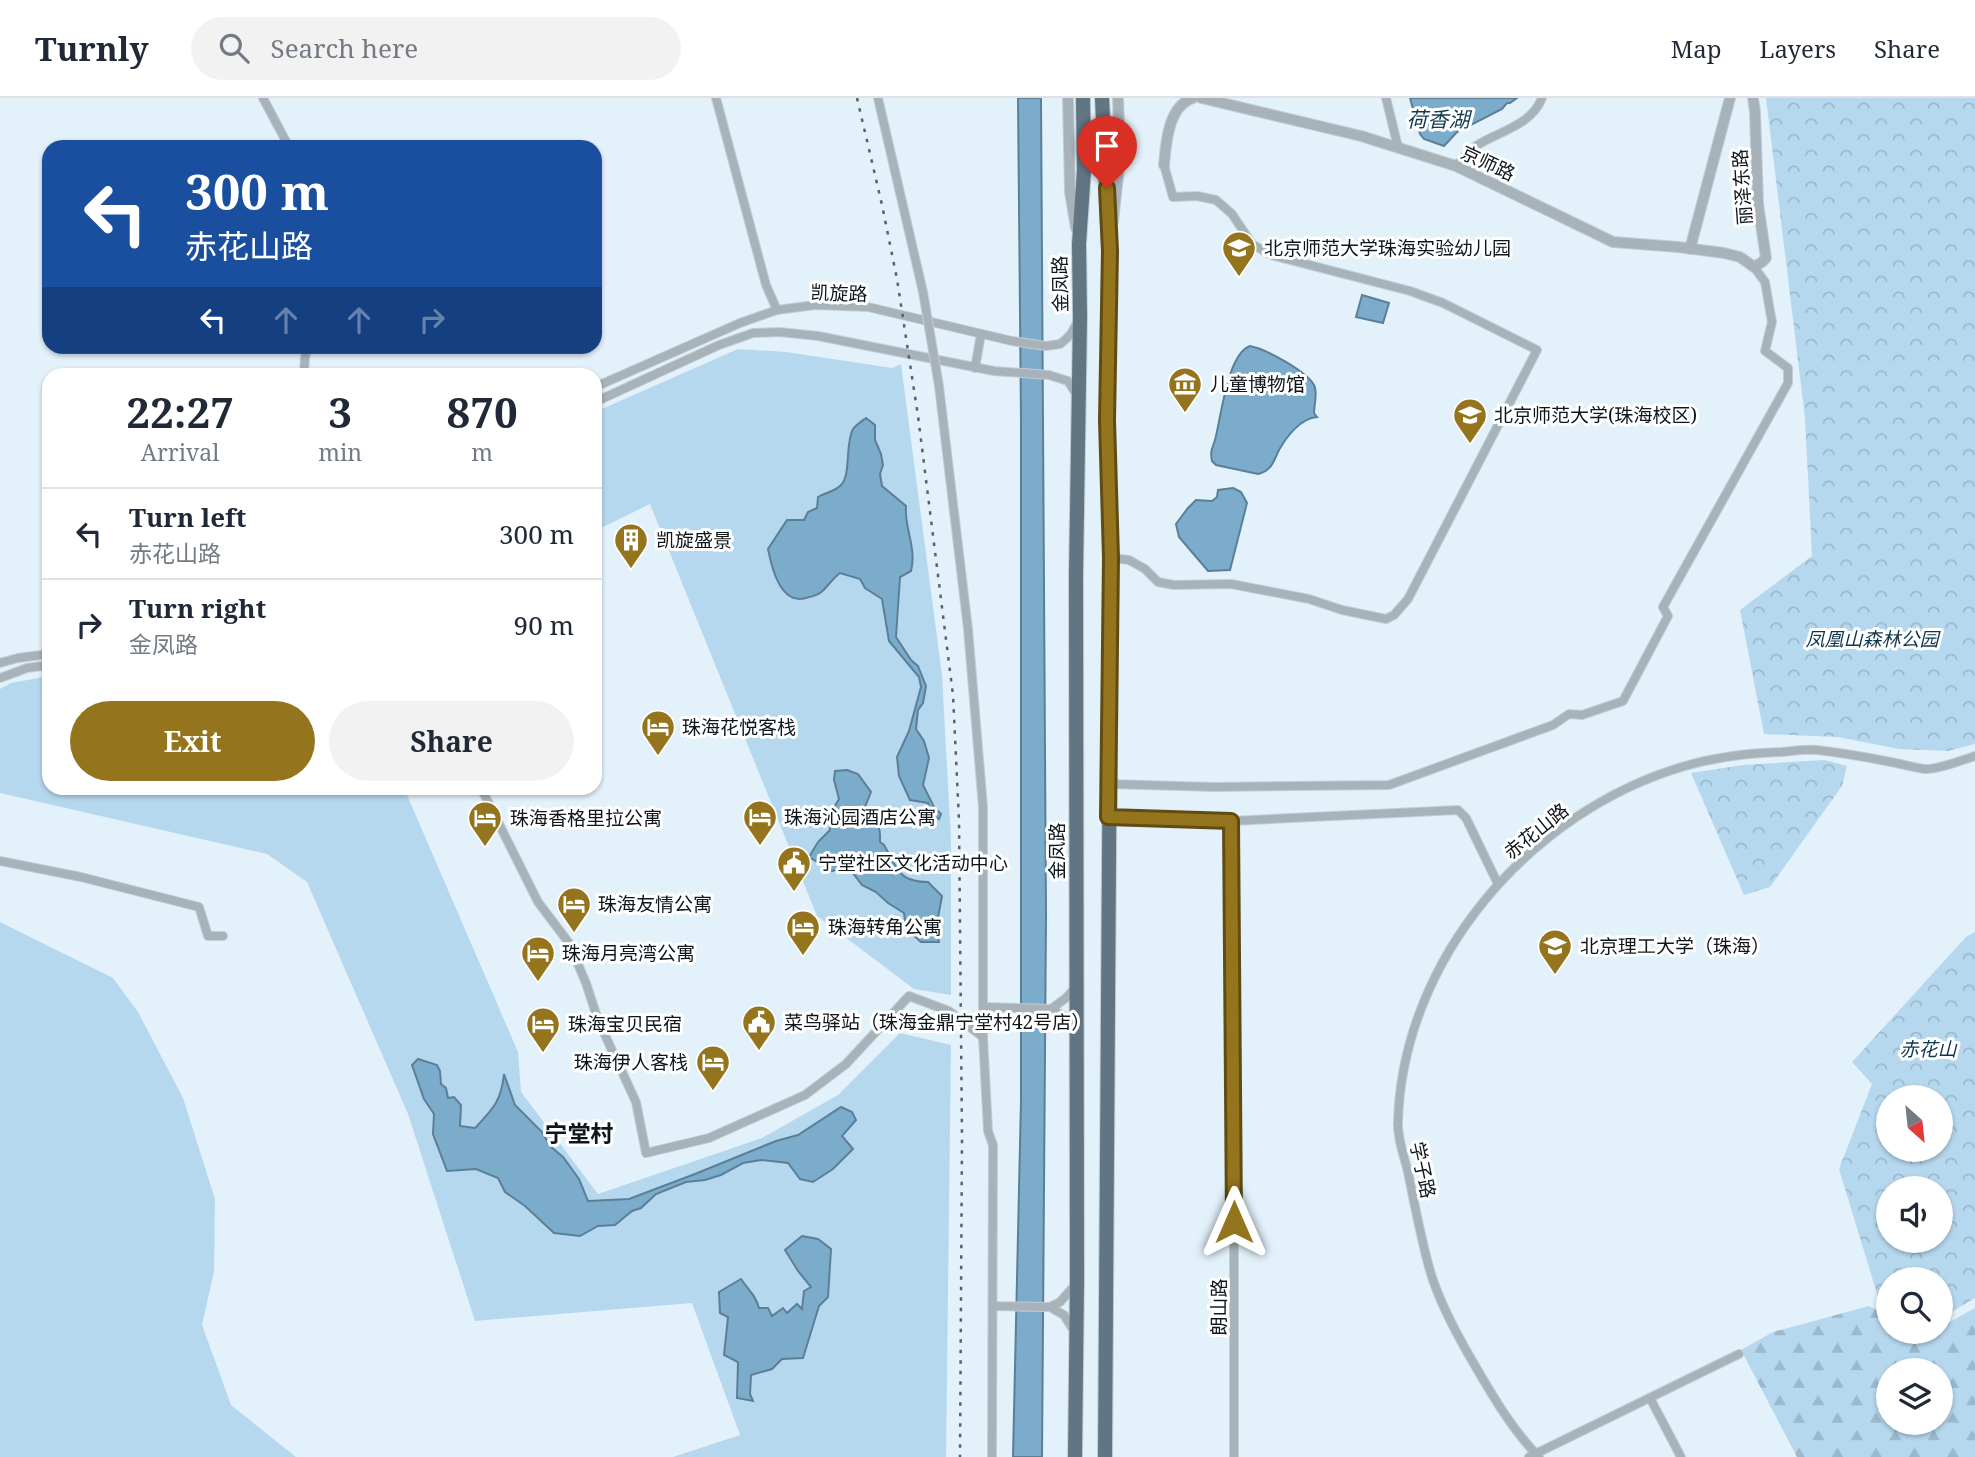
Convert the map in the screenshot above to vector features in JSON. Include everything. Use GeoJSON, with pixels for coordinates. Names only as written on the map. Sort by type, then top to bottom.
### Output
{"type":"FeatureCollection","features":[{"type":"Feature","properties":{"kind":"highway","name":"金凤路"},"geometry":{"type":"LineString","coordinates":[[1074,1457],[1077,1282],[1076,575],[1083,98]]}},
{"type":"Feature","properties":{"kind":"highway"},"geometry":{"type":"LineString","coordinates":[[1102,98],[1110,251],[1107,420],[1111,558],[1105,1457]]}},
{"type":"Feature","properties":{"kind":"street"},"geometry":{"type":"LineString","coordinates":[[263,98],[285,140]]}},
{"type":"Feature","properties":{"kind":"street"},"geometry":{"type":"LineString","coordinates":[[716,98],[766,285],[777,310]]}},
{"type":"Feature","properties":{"kind":"street"},"geometry":{"type":"LineString","coordinates":[[878,98],[923,292],[939,386],[968,629],[983,807],[983,1037],[988,1131],[993,1145],[992,1457]]}},
{"type":"Feature","properties":{"kind":"street","name":"金凤路"},"geometry":{"type":"LineString","coordinates":[[1068,98],[1070,192],[1079,244]]}},
{"type":"Feature","properties":{"kind":"street"},"geometry":{"type":"LineString","coordinates":[[1110,251],[1120,158],[1118,98]]}},
{"type":"Feature","properties":{"kind":"street"},"geometry":{"type":"LineString","coordinates":[[1111,558],[1129,560],[1145,569],[1158,582],[1174,585],[1231,584],[1309,599],[1342,610],[1386,618],[1394,615],[1408,599],[1537,350],[1443,303],[1410,291],[1271,255],[1252,244],[1232,214],[1216,200],[1197,196],[1173,197],[1164,165],[1166,144],[1176,110],[1184,101],[1193,98]]}},
{"type":"Feature","properties":{"kind":"street","name":"京师路"},"geometry":{"type":"LineString","coordinates":[[1201,98],[1361,136],[1456,166],[1613,242],[1724,253],[1740,257],[1754,267]]}},
{"type":"Feature","properties":{"kind":"street"},"geometry":{"type":"LineString","coordinates":[[1386,98],[1398,147]]}},
{"type":"Feature","properties":{"kind":"street"},"geometry":{"type":"LineString","coordinates":[[1456,166],[1473,147],[1515,127],[1537,111],[1542,98]]}},
{"type":"Feature","properties":{"kind":"street"},"geometry":{"type":"LineString","coordinates":[[1690,249],[1730,98]]}},
{"type":"Feature","properties":{"kind":"street","name":"丽泽东路"},"geometry":{"type":"LineString","coordinates":[[1753,98],[1758,204],[1766,258],[1754,267]]}},
{"type":"Feature","properties":{"kind":"street"},"geometry":{"type":"LineString","coordinates":[[1108,784],[1215,787],[1390,785],[1553,726],[1569,714],[1582,715],[1623,701],[1668,616],[1663,607],[1788,383],[1787,368],[1765,351],[1772,321],[1765,282],[1754,267]]}},
{"type":"Feature","properties":{"kind":"street","name":"凯旋路"},"geometry":{"type":"LineString","coordinates":[[602,384],[740,323],[777,310],[816,305],[868,307],[981,334],[1046,346],[1060,344],[1065,340],[1080,317]]}},
{"type":"Feature","properties":{"kind":"street"},"geometry":{"type":"LineString","coordinates":[[602,399],[719,345],[753,333],[779,332],[818,335],[975,368],[1016,374],[1049,375],[1068,381],[1074,387],[1079,401]]}},
{"type":"Feature","properties":{"kind":"street"},"geometry":{"type":"LineString","coordinates":[[975,368],[981,334]]}},
{"type":"Feature","properties":{"kind":"street"},"geometry":{"type":"LineString","coordinates":[[0,663],[42,655]]}},
{"type":"Feature","properties":{"kind":"street"},"geometry":{"type":"LineString","coordinates":[[0,678],[27,668],[42,666]]}},
{"type":"Feature","properties":{"kind":"street","name":"赤花山路"},"geometry":{"type":"LineString","coordinates":[[1108,817],[1231,821],[1458,810],[1465,818],[1498,884],[1545,840],[1594,805],[1646,780],[1686,766],[1751,753],[1813,750],[1860,756],[1927,770],[1975,756]]}},
{"type":"Feature","properties":{"kind":"street"},"geometry":{"type":"LineString","coordinates":[[484,795],[538,902],[569,943],[598,1020],[636,1102],[646,1153],[709,1138],[805,1095],[846,1064],[909,996],[948,1011],[983,1037]]}},
{"type":"Feature","properties":{"kind":"street","name":"朗山路"},"geometry":{"type":"LineString","coordinates":[[1231,821],[1234,1457]]}},
{"type":"Feature","properties":{"kind":"street"},"geometry":{"type":"LineString","coordinates":[[0,861],[80,877],[199,907],[208,936],[223,936]]}},
{"type":"Feature","properties":{"kind":"street","name":"学子路"},"geometry":{"type":"LineString","coordinates":[[1498,884],[1460,932],[1414,1024],[1401,1082],[1397,1125],[1432,1276],[1454,1329],[1487,1387],[1535,1456]]}},
{"type":"Feature","properties":{"kind":"street"},"geometry":{"type":"LineString","coordinates":[[1051,1009],[1076,987]]}},
{"type":"Feature","properties":{"kind":"street"},"geometry":{"type":"LineString","coordinates":[[984,1007],[1051,1009],[1068,1018],[1076,1032]]}},
{"type":"Feature","properties":{"kind":"street"},"geometry":{"type":"LineString","coordinates":[[1048,1307],[1060,1301],[1077,1282]]}},
{"type":"Feature","properties":{"kind":"street"},"geometry":{"type":"LineString","coordinates":[[993,1306],[1048,1307],[1064,1315],[1075,1333]]}},
{"type":"Feature","properties":{"kind":"street"},"geometry":{"type":"LineString","coordinates":[[1535,1456],[1739,1354]]}},
{"type":"Feature","properties":{"kind":"street"},"geometry":{"type":"LineString","coordinates":[[1650,1398],[1681,1457]]}},
{"type":"Feature","properties":{"kind":"green space","name":"凤凰山森林公园"},"geometry":{"type":"Polygon","coordinates":[[[1766,98],[1975,98],[1975,744],[1948,751],[1899,749],[1838,737],[1764,734],[1740,610],[1812,556],[1805,418],[1766,98]]]}},
{"type":"Feature","properties":{"kind":"green space"},"geometry":{"type":"Polygon","coordinates":[[[738,349],[786,352],[892,368],[901,364],[942,675],[951,839],[951,995],[914,989],[817,916],[650,504],[602,528],[602,409],[738,349]]]}},
{"type":"Feature","properties":{"kind":"green space"},"geometry":{"type":"Polygon","coordinates":[[[42,677],[42,795],[407,795],[518,1052],[521,1092],[598,1194],[762,1138],[838,1095],[900,1033],[951,1045],[946,1457],[673,1457],[740,1435],[692,1303],[475,1321],[408,1114],[307,882],[267,854],[0,793],[0,689],[11,683],[42,677]]]}},
{"type":"Feature","properties":{"kind":"green space"},"geometry":{"type":"Polygon","coordinates":[[[1825,760],[1847,766],[1842,786],[1770,887],[1744,895],[1691,773],[1743,765],[1825,760]]]}},
{"type":"Feature","properties":{"kind":"green space"},"geometry":{"type":"Polygon","coordinates":[[[0,922],[113,978],[138,1012],[183,1098],[215,1199],[214,1272],[202,1325],[231,1405],[296,1457],[0,1457],[0,922]]]}},
{"type":"Feature","properties":{"kind":"green space","name":"赤花山"},"geometry":{"type":"Polygon","coordinates":[[[1975,932],[1975,1298],[1953,1311],[1953,1267],[1876,1267],[1876,1290],[1839,1169],[1872,1084],[1852,1062],[1966,937],[1975,932]]]}},
{"type":"Feature","properties":{"kind":"green space"},"geometry":{"type":"Polygon","coordinates":[[[1869,1306],[1876,1310],[1876,1344],[1953,1344],[1953,1320],[1975,1308],[1975,1457],[1797,1457],[1741,1350],[1773,1332],[1869,1306]]]}},
{"type":"Feature","properties":{"kind":"water"},"geometry":{"type":"Polygon","coordinates":[[[1018,98],[1041,98],[1046,915],[1042,1457],[1013,1457],[1021,1100],[1018,98]]]}},
{"type":"Feature","properties":{"kind":"water","name":"荷香湖"},"geometry":{"type":"Polygon","coordinates":[[[1410,98],[1517,98],[1502,109],[1457,132],[1444,146],[1424,139],[1420,134],[1410,98]]]}},
{"type":"Feature","properties":{"kind":"water"},"geometry":{"type":"Polygon","coordinates":[[[1362,295],[1389,303],[1383,323],[1356,317],[1362,295]]]}},
{"type":"Feature","properties":{"kind":"water"},"geometry":{"type":"Polygon","coordinates":[[[1250,346],[1266,351],[1294,367],[1310,379],[1316,391],[1314,413],[1317,417],[1305,421],[1295,429],[1269,468],[1258,474],[1216,465],[1211,454],[1230,374],[1242,351],[1250,346]]]}},
{"type":"Feature","properties":{"kind":"water"},"geometry":{"type":"Polygon","coordinates":[[[866,418],[875,425],[875,440],[883,465],[880,474],[882,486],[906,506],[912,563],[911,571],[900,577],[896,637],[918,666],[926,686],[923,703],[918,710],[916,729],[924,741],[929,758],[923,785],[934,807],[941,814],[939,819],[931,815],[928,803],[910,800],[899,776],[897,757],[909,731],[921,687],[919,677],[889,641],[882,599],[865,588],[860,579],[840,573],[818,594],[799,599],[791,597],[779,585],[768,549],[787,520],[804,520],[808,512],[817,508],[818,497],[842,484],[851,435],[854,428],[866,418]]]}},
{"type":"Feature","properties":{"kind":"water"},"geometry":{"type":"Polygon","coordinates":[[[1233,488],[1241,492],[1247,503],[1230,570],[1208,571],[1179,537],[1176,524],[1196,500],[1212,501],[1217,497],[1218,490],[1233,488]]]}},
{"type":"Feature","properties":{"kind":"water"},"geometry":{"type":"Polygon","coordinates":[[[847,770],[858,774],[871,792],[865,807],[875,819],[880,831],[880,842],[896,867],[910,880],[928,882],[942,896],[936,928],[939,942],[921,942],[906,929],[904,913],[862,885],[849,868],[832,871],[809,857],[818,842],[830,830],[829,816],[839,799],[834,780],[835,771],[847,770]]]}},
{"type":"Feature","properties":{"kind":"water"},"geometry":{"type":"Polygon","coordinates":[[[418,1059],[437,1065],[441,1084],[446,1088],[448,1098],[454,1097],[461,1105],[460,1126],[475,1128],[487,1115],[499,1098],[504,1074],[515,1105],[563,1157],[579,1179],[588,1201],[629,1199],[776,1141],[798,1135],[841,1107],[852,1112],[856,1120],[842,1136],[853,1149],[833,1169],[813,1182],[800,1179],[788,1163],[761,1160],[743,1163],[721,1175],[686,1182],[656,1194],[641,1208],[632,1211],[615,1225],[598,1226],[580,1236],[554,1233],[505,1192],[498,1178],[476,1169],[447,1171],[433,1134],[434,1114],[424,1099],[412,1065],[418,1059]]]}},
{"type":"Feature","properties":{"kind":"water"},"geometry":{"type":"Polygon","coordinates":[[[802,1236],[818,1239],[831,1249],[828,1297],[819,1306],[803,1358],[782,1359],[772,1369],[751,1375],[750,1394],[753,1401],[737,1398],[738,1362],[724,1355],[728,1317],[720,1313],[719,1292],[741,1279],[759,1308],[768,1308],[772,1316],[783,1308],[787,1313],[797,1304],[802,1309],[804,1291],[811,1287],[785,1250],[802,1236]]]}},
{"type":"Feature","properties":{"kind":"railway"},"geometry":{"type":"LineString","coordinates":[[857,98],[897,279],[918,416],[953,695],[959,820],[962,1138],[960,1457]]}},
{"type":"Feature","properties":{"kind":"place","name":"北京师范大学珠海实验幼儿园"},"geometry":{"type":"Point","coordinates":[1239,278]}},
{"type":"Feature","properties":{"kind":"place","name":"儿童博物馆"},"geometry":{"type":"Point","coordinates":[1185,414]}},
{"type":"Feature","properties":{"kind":"place","name":"北京师范大学(珠海校区)"},"geometry":{"type":"Point","coordinates":[1470,445]}},
{"type":"Feature","properties":{"kind":"place","name":"凯旋盛景"},"geometry":{"type":"Point","coordinates":[631,570]}},
{"type":"Feature","properties":{"kind":"place","name":"珠海花悦客栈"},"geometry":{"type":"Point","coordinates":[658,757]}},
{"type":"Feature","properties":{"kind":"place","name":"珠海沁园酒店公寓"},"geometry":{"type":"Point","coordinates":[760,847]}},
{"type":"Feature","properties":{"kind":"place","name":"珠海香格里拉公寓"},"geometry":{"type":"Point","coordinates":[485,848]}},
{"type":"Feature","properties":{"kind":"place","name":"宁堂社区文化活动中心"},"geometry":{"type":"Point","coordinates":[794,893]}},
{"type":"Feature","properties":{"kind":"place","name":"珠海友情公寓"},"geometry":{"type":"Point","coordinates":[574,934]}},
{"type":"Feature","properties":{"kind":"place","name":"珠海转角公寓"},"geometry":{"type":"Point","coordinates":[803,957]}},
{"type":"Feature","properties":{"kind":"place","name":"北京理工大学（珠海）"},"geometry":{"type":"Point","coordinates":[1555,976]}},
{"type":"Feature","properties":{"kind":"place","name":"珠海月亮湾公寓"},"geometry":{"type":"Point","coordinates":[538,983]}},
{"type":"Feature","properties":{"kind":"place","name":"菜鸟驿站（珠海金鼎宁堂村42号店）"},"geometry":{"type":"Point","coordinates":[759,1052]}},
{"type":"Feature","properties":{"kind":"place","name":"珠海宝贝民宿"},"geometry":{"type":"Point","coordinates":[543,1054]}},
{"type":"Feature","properties":{"kind":"place","name":"珠海伊人客栈"},"geometry":{"type":"Point","coordinates":[713,1092]}},
{"type":"Feature","properties":{"kind":"district","name":"宁堂村"},"geometry":{"type":"Point","coordinates":[579,1134]}},
{"type":"Feature","properties":{"kind":"route"},"geometry":{"type":"LineString","coordinates":[[1107,188],[1110,251],[1107,420],[1111,558],[1108,817],[1231,821],[1234,1222]]}}]}
